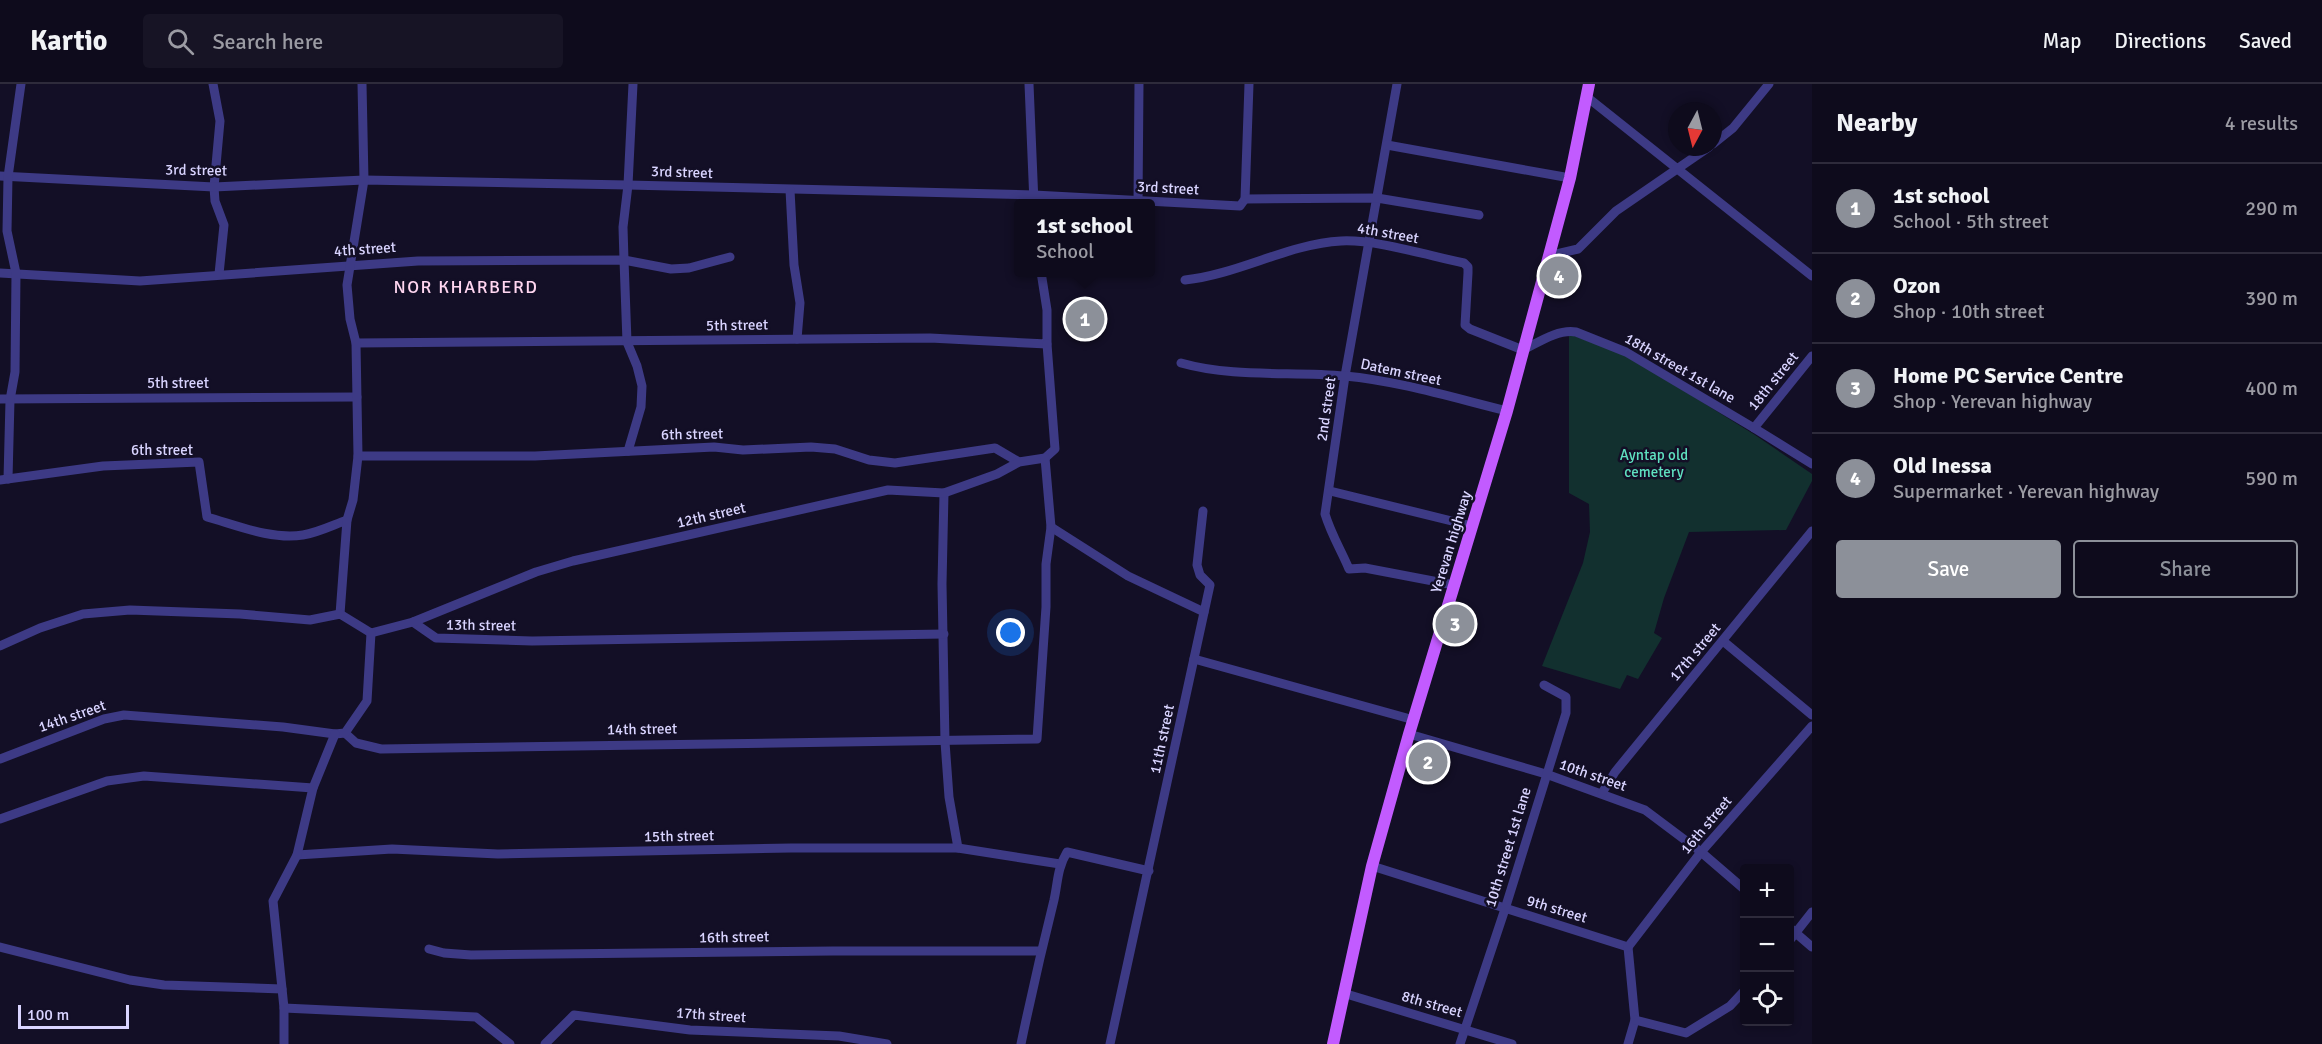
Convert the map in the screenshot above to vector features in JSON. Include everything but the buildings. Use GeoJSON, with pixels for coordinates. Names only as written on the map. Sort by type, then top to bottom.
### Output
{"type":"FeatureCollection","features":[{"type":"Feature","properties":{"kind":"main road","name":"Yerevan highway"},"geometry":{"type":"LineString","coordinates":[[1333,1044],[1372,866],[1409,734],[1507,411],[1570,178],[1589,84]]}},
{"type":"Feature","properties":{"kind":"street"},"geometry":{"type":"LineString","coordinates":[[4,480],[5,400],[15,372],[16,273],[7,231],[4,176],[21,84]]}},
{"type":"Feature","properties":{"kind":"street"},"geometry":{"type":"LineString","coordinates":[[213,84],[220,121],[213,187],[215,201],[224,225],[219,274]]}},
{"type":"Feature","properties":{"kind":"street"},"geometry":{"type":"LineString","coordinates":[[340,614],[347,520],[353,500],[358,456],[356,343],[350,319],[347,285],[364,180],[362,84]]}},
{"type":"Feature","properties":{"kind":"street"},"geometry":{"type":"LineString","coordinates":[[628,451],[641,407],[642,386],[627,342],[623,227],[628,185],[633,84]]}},
{"type":"Feature","properties":{"kind":"street"},"geometry":{"type":"LineString","coordinates":[[1029,84],[1034,199]]}},
{"type":"Feature","properties":{"kind":"street"},"geometry":{"type":"LineString","coordinates":[[1138,199],[1139,84]]}},
{"type":"Feature","properties":{"kind":"street"},"geometry":{"type":"LineString","coordinates":[[1249,84],[1245,200],[1377,198],[1479,215]]}},
{"type":"Feature","properties":{"kind":"street","name":"2nd street"},"geometry":{"type":"LineString","coordinates":[[1397,84],[1345,376],[1325,514],[1332,535],[1349,569],[1365,568],[1454,585]]}},
{"type":"Feature","properties":{"kind":"street"},"geometry":{"type":"LineString","coordinates":[[1722,137],[1733,128],[1769,84]]}},
{"type":"Feature","properties":{"kind":"street"},"geometry":{"type":"LineString","coordinates":[[1587,97],[1812,276]]}},
{"type":"Feature","properties":{"kind":"street"},"geometry":{"type":"LineString","coordinates":[[1387,144],[1570,178]]}},
{"type":"Feature","properties":{"kind":"street"},"geometry":{"type":"LineString","coordinates":[[1548,256],[1578,249],[1616,211],[1697,156]]}},
{"type":"Feature","properties":{"kind":"street","name":"3rd street"},"geometry":{"type":"LineString","coordinates":[[4,176],[213,187],[364,180],[628,185],[1034,199]]}},
{"type":"Feature","properties":{"kind":"street"},"geometry":{"type":"LineString","coordinates":[[790,190],[794,265],[800,303],[797,339]]}},
{"type":"Feature","properties":{"kind":"street","name":"3rd street"},"geometry":{"type":"LineString","coordinates":[[1155,203],[1240,206],[1245,200]]}},
{"type":"Feature","properties":{"kind":"street","name":"4th street"},"geometry":{"type":"LineString","coordinates":[[1185,280],[1210,278],[1317,244],[1343,240],[1369,243],[1464,263],[1468,267],[1465,325],[1497,341],[1523,350]]}},
{"type":"Feature","properties":{"kind":"street","name":"4th street"},"geometry":{"type":"LineString","coordinates":[[0,273],[140,281],[418,261],[624,260],[671,269],[689,268],[730,257]]}},
{"type":"Feature","properties":{"kind":"street"},"geometry":{"type":"LineString","coordinates":[[1042,277],[1047,310],[1047,344],[1056,449],[1045,458],[1051,526],[1128,576],[1204,612]]}},
{"type":"Feature","properties":{"kind":"street","name":"18th street 1st lane"},"geometry":{"type":"LineString","coordinates":[[1523,350],[1558,333],[1576,332],[1626,352],[1754,428]]}},
{"type":"Feature","properties":{"kind":"street","name":"5th street"},"geometry":{"type":"LineString","coordinates":[[356,343],[930,338],[1047,344]]}},
{"type":"Feature","properties":{"kind":"street","name":"18th street"},"geometry":{"type":"LineString","coordinates":[[1812,356],[1754,428],[1812,464]]}},
{"type":"Feature","properties":{"kind":"street","name":"Datem street"},"geometry":{"type":"LineString","coordinates":[[1181,363],[1199,368],[1241,372],[1345,376],[1377,381],[1507,411]]}},
{"type":"Feature","properties":{"kind":"street","name":"5th street"},"geometry":{"type":"LineString","coordinates":[[5,400],[357,397]]}},
{"type":"Feature","properties":{"kind":"street","name":"6th street"},"geometry":{"type":"LineString","coordinates":[[358,456],[535,456],[714,447],[742,450],[811,447],[835,449],[879,462],[895,463],[995,448],[1019,462]]}},
{"type":"Feature","properties":{"kind":"street","name":"12th street"},"geometry":{"type":"LineString","coordinates":[[413,622],[536,572],[573,561],[888,490],[944,493],[997,474],[1019,462],[1045,458]]}},
{"type":"Feature","properties":{"kind":"street","name":"6th street"},"geometry":{"type":"LineString","coordinates":[[4,480],[103,466],[199,462],[207,517],[250,529],[290,536],[305,535],[347,520]]}},
{"type":"Feature","properties":{"kind":"street"},"geometry":{"type":"LineString","coordinates":[[1330,491],[1472,526]]}},
{"type":"Feature","properties":{"kind":"street"},"geometry":{"type":"LineString","coordinates":[[944,493],[942,584],[945,742],[949,797],[958,848]]}},
{"type":"Feature","properties":{"kind":"street","name":"11th street"},"geometry":{"type":"LineString","coordinates":[[1110,1044],[1210,585],[1200,575],[1197,565],[1203,511]]}},
{"type":"Feature","properties":{"kind":"street","name":"14th street"},"geometry":{"type":"LineString","coordinates":[[0,759],[104,719],[124,715],[283,727],[335,734],[345,733],[356,744],[381,749],[1037,739],[1046,607],[1046,564],[1051,526]]}},
{"type":"Feature","properties":{"kind":"street","name":"17th street"},"geometry":{"type":"LineString","coordinates":[[1602,792],[1615,772],[1812,531]]}},
{"type":"Feature","properties":{"kind":"street"},"geometry":{"type":"LineString","coordinates":[[0,646],[40,628],[83,614],[141,610],[240,614],[310,620],[340,614],[371,633],[413,622]]}},
{"type":"Feature","properties":{"kind":"street","name":"13th street"},"geometry":{"type":"LineString","coordinates":[[413,622],[436,638],[510,640],[944,634]]}},
{"type":"Feature","properties":{"kind":"street"},"geometry":{"type":"LineString","coordinates":[[345,733],[367,701],[371,673],[371,633]]}},
{"type":"Feature","properties":{"kind":"street"},"geometry":{"type":"LineString","coordinates":[[1723,642],[1812,715]]}},
{"type":"Feature","properties":{"kind":"street"},"geometry":{"type":"LineString","coordinates":[[1194,658],[1414,720]]}},
{"type":"Feature","properties":{"kind":"street","name":"10th street 1st lane"},"geometry":{"type":"LineString","coordinates":[[1460,1044],[1566,713],[1566,697],[1544,685]]}},
{"type":"Feature","properties":{"kind":"street","name":"16th street"},"geometry":{"type":"LineString","coordinates":[[1628,947],[1701,852],[1812,726]]}},
{"type":"Feature","properties":{"kind":"street"},"geometry":{"type":"LineString","coordinates":[[284,1044],[284,1008],[273,901],[297,855],[313,788],[335,734]]}},
{"type":"Feature","properties":{"kind":"street","name":"10th street"},"geometry":{"type":"LineString","coordinates":[[1409,734],[1602,792],[1645,810],[1701,852],[1740,886]]}},
{"type":"Feature","properties":{"kind":"street"},"geometry":{"type":"LineString","coordinates":[[0,819],[107,781],[144,776],[313,788]]}},
{"type":"Feature","properties":{"kind":"street","name":"15th street"},"geometry":{"type":"LineString","coordinates":[[297,855],[392,849],[498,854],[791,848],[958,848],[1060,864]]}},
{"type":"Feature","properties":{"kind":"street"},"geometry":{"type":"LineString","coordinates":[[1021,1044],[1040,951],[1055,898],[1060,864],[1067,852],[1149,871]]}},
{"type":"Feature","properties":{"kind":"street","name":"9th street"},"geometry":{"type":"LineString","coordinates":[[1372,866],[1628,947]]}},
{"type":"Feature","properties":{"kind":"street"},"geometry":{"type":"LineString","coordinates":[[1794,932],[1812,912]]}},
{"type":"Feature","properties":{"kind":"street"},"geometry":{"type":"LineString","coordinates":[[1794,935],[1812,947]]}},
{"type":"Feature","properties":{"kind":"street"},"geometry":{"type":"LineString","coordinates":[[0,947],[141,982],[164,985],[282,989]]}},
{"type":"Feature","properties":{"kind":"street"},"geometry":{"type":"LineString","coordinates":[[1628,947],[1635,1020],[1628,1044]]}},
{"type":"Feature","properties":{"kind":"street","name":"16th street"},"geometry":{"type":"LineString","coordinates":[[429,949],[444,953],[471,955],[1040,951]]}},
{"type":"Feature","properties":{"kind":"street","name":"8th street"},"geometry":{"type":"LineString","coordinates":[[1343,993],[1512,1044]]}},
{"type":"Feature","properties":{"kind":"street"},"geometry":{"type":"LineString","coordinates":[[1635,1020],[1686,1033],[1730,1006],[1740,995]]}},
{"type":"Feature","properties":{"kind":"street"},"geometry":{"type":"LineString","coordinates":[[284,1008],[476,1017],[510,1044]]}},
{"type":"Feature","properties":{"kind":"street","name":"17th street"},"geometry":{"type":"LineString","coordinates":[[545,1044],[574,1015],[690,1030],[839,1036],[887,1044]]}},
{"type":"Feature","properties":{"kind":"green space","name":"Ayntap old cemetery"},"geometry":{"type":"Polygon","coordinates":[[[1569,334],[1628,356],[1755,435],[1812,474],[1812,481],[1786,530],[1689,532],[1664,598],[1654,633],[1662,638],[1638,679],[1627,675],[1620,689],[1542,666],[1583,563],[1590,532],[1589,504],[1569,493],[1569,334]]]}},
{"type":"Feature","properties":{"kind":"place","name":"Old Inessa"},"geometry":{"type":"Point","coordinates":[1559,276]}},
{"type":"Feature","properties":{"kind":"place","name":"1st school"},"geometry":{"type":"Point","coordinates":[1085,319]}},
{"type":"Feature","properties":{"kind":"place","name":"Home PC Service Centre"},"geometry":{"type":"Point","coordinates":[1455,624]}},
{"type":"Feature","properties":{"kind":"place","name":"Ozon"},"geometry":{"type":"Point","coordinates":[1428,762]}},
{"type":"Feature","properties":{"kind":"district","name":"NOR KHARBERD"},"geometry":{"type":"Point","coordinates":[466,287]}}]}
